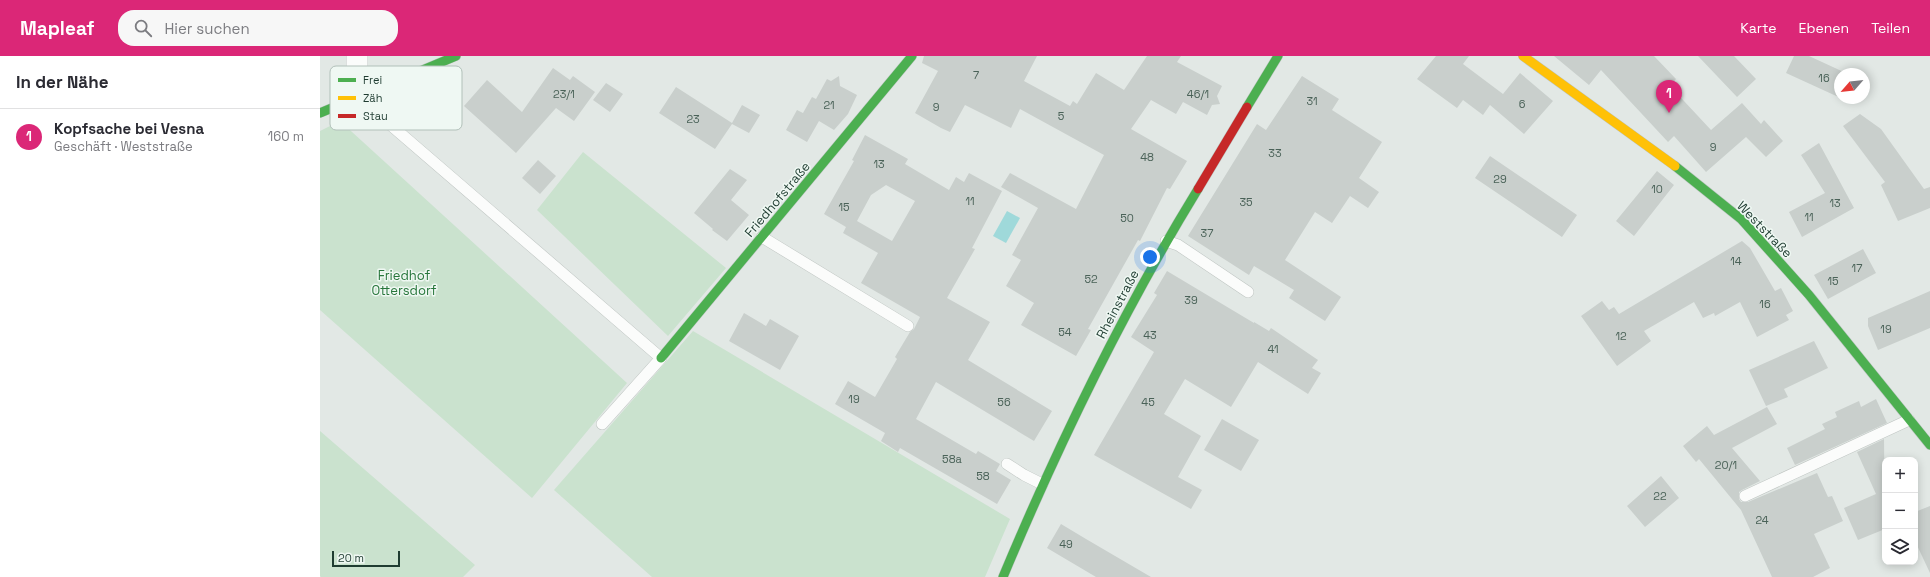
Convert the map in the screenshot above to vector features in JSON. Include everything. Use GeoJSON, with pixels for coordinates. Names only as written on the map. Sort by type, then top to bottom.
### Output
{"type":"FeatureCollection","features":[{"type":"Feature","properties":{"kind":"street"},"geometry":{"type":"LineString","coordinates":[[356,56],[356,66]]}},
{"type":"Feature","properties":{"kind":"street"},"geometry":{"type":"LineString","coordinates":[[431,66],[456,56]]}},
{"type":"Feature","properties":{"kind":"street","name":"Friedhofstraße"},"geometry":{"type":"LineString","coordinates":[[661,358],[912,56]]}},
{"type":"Feature","properties":{"kind":"street","name":"Rheinstraße"},"geometry":{"type":"LineString","coordinates":[[1003,577],[1042,484],[1108,348],[1166,241],[1278,56]]}},
{"type":"Feature","properties":{"kind":"street","name":"Weststraße"},"geometry":{"type":"LineString","coordinates":[[1523,56],[1682,171],[1741,219],[1809,296],[1930,445]]}},
{"type":"Feature","properties":{"kind":"street"},"geometry":{"type":"LineString","coordinates":[[320,113],[330,108]]}},
{"type":"Feature","properties":{"kind":"lane"},"geometry":{"type":"LineString","coordinates":[[396,130],[661,358],[602,424]]}},
{"type":"Feature","properties":{"kind":"lane"},"geometry":{"type":"LineString","coordinates":[[762,237],[908,326]]}},
{"type":"Feature","properties":{"kind":"lane"},"geometry":{"type":"LineString","coordinates":[[1166,241],[1178,245],[1248,292]]}},
{"type":"Feature","properties":{"kind":"lane"},"geometry":{"type":"LineString","coordinates":[[1745,496],[1909,420]]}},
{"type":"Feature","properties":{"kind":"lane"},"geometry":{"type":"LineString","coordinates":[[1007,464],[1042,484]]}},
{"type":"Feature","properties":{"kind":"green space","name":"Friedhof Ottersdorf"},"geometry":{"type":"Polygon","coordinates":[[[330,126],[330,130],[350,130],[627,383],[532,498],[320,310],[320,131],[330,126]]]}},
{"type":"Feature","properties":{"kind":"green space"},"geometry":{"type":"Polygon","coordinates":[[[583,152],[726,268],[668,336],[537,210],[583,152]]]}},
{"type":"Feature","properties":{"kind":"green space"},"geometry":{"type":"Polygon","coordinates":[[[693,331],[1010,519],[985,577],[652,577],[554,490],[693,331]]]}},
{"type":"Feature","properties":{"kind":"green space"},"geometry":{"type":"Polygon","coordinates":[[[320,431],[475,565],[463,577],[321,577],[320,431]]]}},
{"type":"Feature","properties":{"kind":"water"},"geometry":{"type":"Polygon","coordinates":[[[1007,211],[1020,218],[1006,243],[993,236],[1007,211]]]}},
{"type":"Feature","properties":{"kind":"building"},"geometry":{"type":"Polygon","coordinates":[[[924,56],[1037,56],[1024,81],[1070,106],[1073,101],[1077,104],[1096,73],[1124,90],[1147,56],[1181,56],[1177,62],[1222,86],[1217,96],[1220,104],[1212,105],[1207,115],[1183,102],[1176,114],[1151,100],[1131,129],[1187,161],[1170,189],[1167,188],[1140,241],[1138,240],[1088,329],[1091,330],[1076,356],[1021,325],[1034,303],[1006,286],[1021,260],[1012,255],[1038,208],[1001,187],[1010,173],[1076,209],[1104,155],[1020,109],[1011,128],[965,105],[950,132],[941,128],[915,113],[938,71],[922,63],[924,56]]]}},
{"type":"Feature","properties":{"kind":"building"},"geometry":{"type":"Polygon","coordinates":[[[1436,56],[1469,56],[1463,64],[1503,94],[1520,73],[1553,101],[1524,134],[1490,105],[1483,115],[1463,100],[1457,108],[1417,79],[1436,56]]]}},
{"type":"Feature","properties":{"kind":"building"},"geometry":{"type":"Polygon","coordinates":[[[1554,56],[1654,56],[1676,79],[1670,86],[1711,130],[1742,103],[1761,124],[1764,120],[1783,141],[1766,157],[1746,137],[1706,172],[1674,136],[1668,142],[1601,70],[1589,85],[1554,56]]]}},
{"type":"Feature","properties":{"kind":"building"},"geometry":{"type":"Polygon","coordinates":[[[1698,56],[1734,56],[1756,79],[1737,97],[1698,56]]]}},
{"type":"Feature","properties":{"kind":"building"},"geometry":{"type":"Polygon","coordinates":[[[1794,56],[1809,56],[1835,68],[1834,95],[1786,73],[1794,56]]]}},
{"type":"Feature","properties":{"kind":"building"},"geometry":{"type":"Polygon","coordinates":[[[553,68],[570,80],[573,76],[595,92],[574,121],[556,108],[516,153],[464,106],[487,80],[522,112],[553,68]]]}},
{"type":"Feature","properties":{"kind":"building"},"geometry":{"type":"Polygon","coordinates":[[[839,76],[840,86],[857,95],[848,114],[834,130],[819,121],[807,142],[786,130],[797,110],[803,113],[812,97],[816,99],[827,79],[831,81],[839,76]]]}},
{"type":"Feature","properties":{"kind":"building"},"geometry":{"type":"Polygon","coordinates":[[[1302,76],[1339,99],[1332,110],[1382,142],[1359,178],[1379,192],[1368,208],[1350,196],[1332,223],[1315,212],[1285,260],[1341,297],[1325,321],[1289,298],[1294,290],[1254,266],[1249,275],[1188,236],[1257,124],[1266,130],[1302,76]]]}},
{"type":"Feature","properties":{"kind":"building"},"geometry":{"type":"Polygon","coordinates":[[[606,83],[623,94],[610,112],[593,100],[606,83]]]}},
{"type":"Feature","properties":{"kind":"building"},"geometry":{"type":"Polygon","coordinates":[[[676,87],[732,123],[742,105],[760,115],[749,133],[732,124],[715,149],[659,113],[676,87]]]}},
{"type":"Feature","properties":{"kind":"building"},"geometry":{"type":"Polygon","coordinates":[[[1860,114],[1881,129],[1924,189],[1930,187],[1930,208],[1898,221],[1881,185],[1885,182],[1843,126],[1860,114]]]}},
{"type":"Feature","properties":{"kind":"building"},"geometry":{"type":"Polygon","coordinates":[[[865,135],[908,159],[905,164],[949,190],[956,177],[964,182],[969,173],[1002,191],[972,248],[975,249],[947,298],[990,322],[968,360],[1052,411],[1034,441],[936,382],[916,419],[976,454],[978,451],[1000,464],[996,471],[1011,480],[997,504],[900,448],[898,452],[881,441],[885,433],[835,404],[848,381],[875,397],[897,359],[895,357],[910,332],[914,329],[920,317],[861,283],[878,253],[843,233],[846,227],[824,214],[854,161],[852,160],[865,135]],[[886,185],[871,195],[857,221],[892,241],[915,201],[886,185]]]}},
{"type":"Feature","properties":{"kind":"building"},"geometry":{"type":"Polygon","coordinates":[[[1819,143],[1854,208],[1802,237],[1789,212],[1825,193],[1801,155],[1819,143]]]}},
{"type":"Feature","properties":{"kind":"building"},"geometry":{"type":"Polygon","coordinates":[[[1490,156],[1577,215],[1562,237],[1475,178],[1490,156]]]}},
{"type":"Feature","properties":{"kind":"building"},"geometry":{"type":"Polygon","coordinates":[[[538,160],[556,176],[540,194],[522,178],[538,160]]]}},
{"type":"Feature","properties":{"kind":"building"},"geometry":{"type":"Polygon","coordinates":[[[730,169],[747,180],[731,200],[749,215],[727,241],[712,230],[713,229],[694,213],[730,169]]]}},
{"type":"Feature","properties":{"kind":"building"},"geometry":{"type":"Polygon","coordinates":[[[1657,171],[1674,185],[1634,236],[1616,221],[1657,171]]]}},
{"type":"Feature","properties":{"kind":"building"},"geometry":{"type":"Polygon","coordinates":[[[1742,241],[1750,248],[1775,291],[1781,288],[1793,311],[1786,315],[1789,320],[1757,337],[1740,302],[1715,316],[1714,313],[1703,318],[1694,302],[1644,331],[1651,341],[1617,366],[1581,316],[1602,301],[1609,310],[1614,307],[1619,314],[1742,241]]]}},
{"type":"Feature","properties":{"kind":"building"},"geometry":{"type":"Polygon","coordinates":[[[1863,249],[1876,273],[1828,299],[1814,275],[1863,249]]]}},
{"type":"Feature","properties":{"kind":"building"},"geometry":{"type":"Polygon","coordinates":[[[1167,271],[1254,323],[1269,331],[1271,328],[1318,360],[1312,368],[1321,373],[1308,394],[1258,362],[1231,407],[1185,379],[1164,414],[1201,436],[1178,477],[1202,490],[1191,509],[1094,455],[1154,352],[1131,337],[1157,295],[1154,293],[1167,271]]]}},
{"type":"Feature","properties":{"kind":"building"},"geometry":{"type":"Polygon","coordinates":[[[1930,291],[1930,328],[1878,350],[1868,326],[1868,318],[1930,291]]]}},
{"type":"Feature","properties":{"kind":"building"},"geometry":{"type":"Polygon","coordinates":[[[744,313],[766,326],[770,319],[799,336],[780,370],[729,341],[744,313]]]}},
{"type":"Feature","properties":{"kind":"building"},"geometry":{"type":"Polygon","coordinates":[[[1814,341],[1828,368],[1784,389],[1788,397],[1766,406],[1749,370],[1814,341]]]}},
{"type":"Feature","properties":{"kind":"building"},"geometry":{"type":"Polygon","coordinates":[[[1876,399],[1887,423],[1795,465],[1787,448],[1825,429],[1822,424],[1837,417],[1835,412],[1859,401],[1861,407],[1876,399]]]}},
{"type":"Feature","properties":{"kind":"building"},"geometry":{"type":"Polygon","coordinates":[[[1767,407],[1777,424],[1732,448],[1760,481],[1739,492],[1739,499],[1741,502],[1748,502],[1817,473],[1828,497],[1832,496],[1843,521],[1814,534],[1830,568],[1813,577],[1772,577],[1741,510],[1699,459],[1696,462],[1683,446],[1707,426],[1714,435],[1767,407]]]}},
{"type":"Feature","properties":{"kind":"building"},"geometry":{"type":"Polygon","coordinates":[[[1222,419],[1259,440],[1241,471],[1204,450],[1222,419]]]}},
{"type":"Feature","properties":{"kind":"building"},"geometry":{"type":"Polygon","coordinates":[[[1884,439],[1884,457],[1882,457],[1882,530],[1858,540],[1844,508],[1876,494],[1857,452],[1884,439]]]}},
{"type":"Feature","properties":{"kind":"building"},"geometry":{"type":"Polygon","coordinates":[[[1661,476],[1679,498],[1645,527],[1627,506],[1661,476]]]}},
{"type":"Feature","properties":{"kind":"building"},"geometry":{"type":"Polygon","coordinates":[[[1930,506],[1930,573],[1918,547],[1918,511],[1930,506]]]}},
{"type":"Feature","properties":{"kind":"building"},"geometry":{"type":"Polygon","coordinates":[[[1061,524],[1151,577],[1096,577],[1047,548],[1061,524]]]}},
{"type":"Feature","properties":{"kind":"traffic: fast"},"geometry":{"type":"LineString","coordinates":[[432,66],[456,56]]}},
{"type":"Feature","properties":{"kind":"traffic: fast"},"geometry":{"type":"LineString","coordinates":[[661,358],[912,56]]}},
{"type":"Feature","properties":{"kind":"traffic: fast"},"geometry":{"type":"LineString","coordinates":[[1247,107],[1278,56]]}},
{"type":"Feature","properties":{"kind":"traffic: fast"},"geometry":{"type":"LineString","coordinates":[[320,113],[330,109]]}},
{"type":"Feature","properties":{"kind":"traffic: fast"},"geometry":{"type":"LineString","coordinates":[[1675,166],[1741,219],[1809,295],[1930,445]]}},
{"type":"Feature","properties":{"kind":"traffic: fast"},"geometry":{"type":"LineString","coordinates":[[1003,577],[1046,477],[1093,379],[1143,283],[1198,189]]}},
{"type":"Feature","properties":{"kind":"traffic: slow"},"geometry":{"type":"LineString","coordinates":[[1523,56],[1675,166]]}},
{"type":"Feature","properties":{"kind":"traffic: jam"},"geometry":{"type":"LineString","coordinates":[[1198,189],[1247,107]]}},
{"type":"Feature","properties":{"kind":"place","name":"Kopfsache bei Vesna"},"geometry":{"type":"Point","coordinates":[1669,113]}}]}
